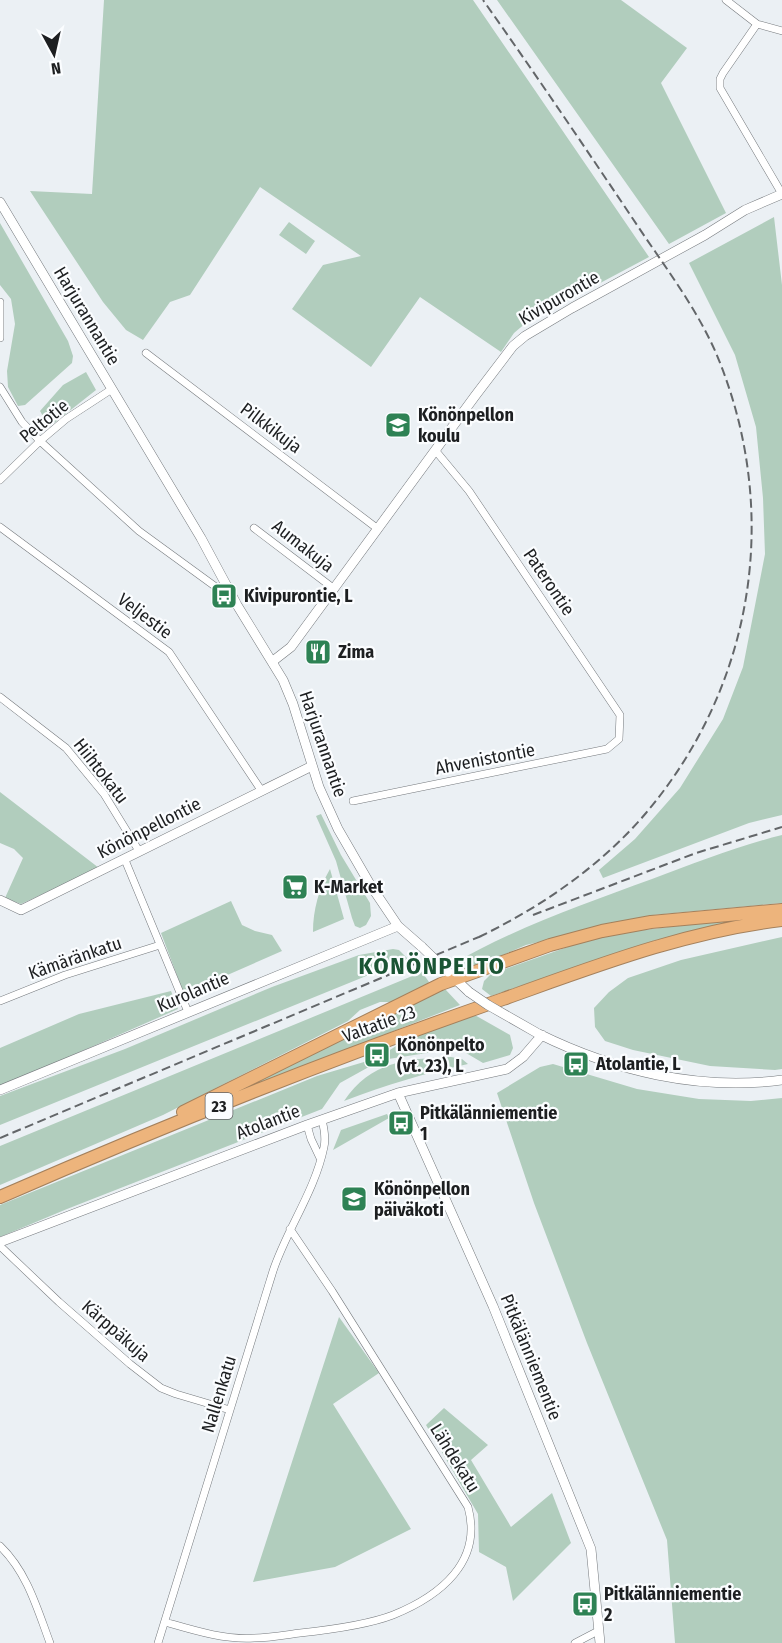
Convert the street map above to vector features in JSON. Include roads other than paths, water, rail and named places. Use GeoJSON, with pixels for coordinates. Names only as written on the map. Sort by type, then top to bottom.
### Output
{"type":"FeatureCollection","features":[{"type":"Feature","properties":{"kind":"highway"},"geometry":{"type":"LineString","coordinates":[[98,1154],[451,975],[602,931],[651,922],[782,910]]}},
{"type":"Feature","properties":{"kind":"highway","name":"Valtatie 23"},"geometry":{"type":"LineString","coordinates":[[0,1197],[98,1154],[372,1044],[589,969],[686,939],[782,920]]}},
{"type":"Feature","properties":{"kind":"street"},"geometry":{"type":"LineString","coordinates":[[726,0],[757,24],[782,31]]}},
{"type":"Feature","properties":{"kind":"street"},"geometry":{"type":"LineString","coordinates":[[757,24],[723,73],[720,88],[782,194]]}},
{"type":"Feature","properties":{"kind":"street","name":"Kivipurontie"},"geometry":{"type":"LineString","coordinates":[[273,662],[291,646],[513,346],[525,336],[705,235],[745,210],[782,194]]}},
{"type":"Feature","properties":{"kind":"street","name":"Harjurannantie"},"geometry":{"type":"LineString","coordinates":[[0,202],[273,662],[293,704],[312,766],[338,829],[371,886],[398,926],[469,992],[494,1009],[540,1034],[601,1060],[662,1076],[720,1082],[782,1080]]}},
{"type":"Feature","properties":{"kind":"street"},"geometry":{"type":"LineString","coordinates":[[0,302],[0,338]]}},
{"type":"Feature","properties":{"kind":"street","name":"Pilkkikuja"},"geometry":{"type":"LineString","coordinates":[[146,352],[378,529]]}},
{"type":"Feature","properties":{"kind":"street"},"geometry":{"type":"LineString","coordinates":[[0,387],[22,422],[40,441],[139,531],[220,590],[228,588]]}},
{"type":"Feature","properties":{"kind":"street","name":"Peltotie"},"geometry":{"type":"LineString","coordinates":[[0,480],[66,419],[112,389]]}},
{"type":"Feature","properties":{"kind":"street","name":"Paterontie"},"geometry":{"type":"LineString","coordinates":[[435,450],[469,491],[620,715],[619,739]]}},
{"type":"Feature","properties":{"kind":"street","name":"Veljestie"},"geometry":{"type":"LineString","coordinates":[[0,527],[169,652],[261,790]]}},
{"type":"Feature","properties":{"kind":"street","name":"Aumakuja"},"geometry":{"type":"LineString","coordinates":[[254,528],[333,588]]}},
{"type":"Feature","properties":{"kind":"street","name":"Hiihtokatu"},"geometry":{"type":"LineString","coordinates":[[0,697],[66,748],[104,794],[140,851]]}},
{"type":"Feature","properties":{"kind":"street","name":"Ahvenistontie"},"geometry":{"type":"LineString","coordinates":[[353,801],[607,750],[619,739]]}},
{"type":"Feature","properties":{"kind":"street","name":"Könönpellontie"},"geometry":{"type":"LineString","coordinates":[[0,900],[21,910],[312,766]]}},
{"type":"Feature","properties":{"kind":"street"},"geometry":{"type":"LineString","coordinates":[[125,860],[189,1012]]}},
{"type":"Feature","properties":{"kind":"street","name":"Kurolantie"},"geometry":{"type":"LineString","coordinates":[[0,1090],[398,926]]}},
{"type":"Feature","properties":{"kind":"street","name":"Kämäränkatu"},"geometry":{"type":"LineString","coordinates":[[0,1001],[65,975],[160,945]]}},
{"type":"Feature","properties":{"kind":"street","name":"Atolantie"},"geometry":{"type":"LineString","coordinates":[[0,1242],[307,1125],[398,1093],[507,1069],[520,1061],[540,1034]]}},
{"type":"Feature","properties":{"kind":"street","name":"Pitkälänniementie"},"geometry":{"type":"LineString","coordinates":[[398,1093],[493,1306],[591,1549],[600,1643]]}},
{"type":"Feature","properties":{"kind":"street","name":"Nallenkatu"},"geometry":{"type":"LineString","coordinates":[[158,1643],[273,1271],[290,1229],[310,1190],[324,1147],[322,1120]]}},
{"type":"Feature","properties":{"kind":"street"},"geometry":{"type":"LineString","coordinates":[[307,1125],[320,1158]]}},
{"type":"Feature","properties":{"kind":"street","name":"Lähdekatu"},"geometry":{"type":"LineString","coordinates":[[165,1622],[204,1633],[253,1639],[334,1629],[393,1615],[426,1598],[448,1583],[464,1561],[472,1521],[468,1507],[333,1291],[290,1229]]}},
{"type":"Feature","properties":{"kind":"street","name":"Kärppäkuja"},"geometry":{"type":"LineString","coordinates":[[0,1246],[59,1302],[161,1388],[176,1395],[230,1410]]}},
{"type":"Feature","properties":{"kind":"street"},"geometry":{"type":"LineString","coordinates":[[0,1546],[12,1557],[23,1574],[50,1643]]}},
{"type":"Feature","properties":{"kind":"street"},"geometry":{"type":"LineString","coordinates":[[575,1643],[598,1631]]}},
{"type":"Feature","properties":{"kind":"railway"},"geometry":{"type":"LineString","coordinates":[[479,937],[547,899],[610,851],[646,813],[683,763],[712,709],[733,652],[747,594],[752,534],[748,473],[736,413],[708,335],[678,284],[483,0]]}},
{"type":"Feature","properties":{"kind":"railway"},"geometry":{"type":"LineString","coordinates":[[533,915],[696,853],[782,827]]}},
{"type":"Feature","properties":{"kind":"railway"},"geometry":{"type":"LineString","coordinates":[[0,1138],[486,934]]}},
{"type":"Feature","properties":{"kind":"place","name":"Könönpellon koulu"},"geometry":{"type":"Point","coordinates":[398,425]}},
{"type":"Feature","properties":{"kind":"place","name":"Kivipurontie, L"},"geometry":{"type":"Point","coordinates":[224,596]}},
{"type":"Feature","properties":{"kind":"place","name":"Zima"},"geometry":{"type":"Point","coordinates":[318,652]}},
{"type":"Feature","properties":{"kind":"place","name":"K-Market"},"geometry":{"type":"Point","coordinates":[295,887]}},
{"type":"Feature","properties":{"kind":"place","name":"Könönpelto (vt. 23), L"},"geometry":{"type":"Point","coordinates":[377,1055]}},
{"type":"Feature","properties":{"kind":"place","name":"Atolantie, L"},"geometry":{"type":"Point","coordinates":[576,1064]}},
{"type":"Feature","properties":{"kind":"place","name":"Pitkälänniementie 1"},"geometry":{"type":"Point","coordinates":[401,1123]}},
{"type":"Feature","properties":{"kind":"place","name":"Könönpellon päiväkoti"},"geometry":{"type":"Point","coordinates":[354,1199]}},
{"type":"Feature","properties":{"kind":"place","name":"Pitkälänniementie 2"},"geometry":{"type":"Point","coordinates":[585,1604]}},
{"type":"Feature","properties":{"kind":"district","name":"KÖNÖNPELTO"},"geometry":{"type":"Point","coordinates":[432,966]}}]}
